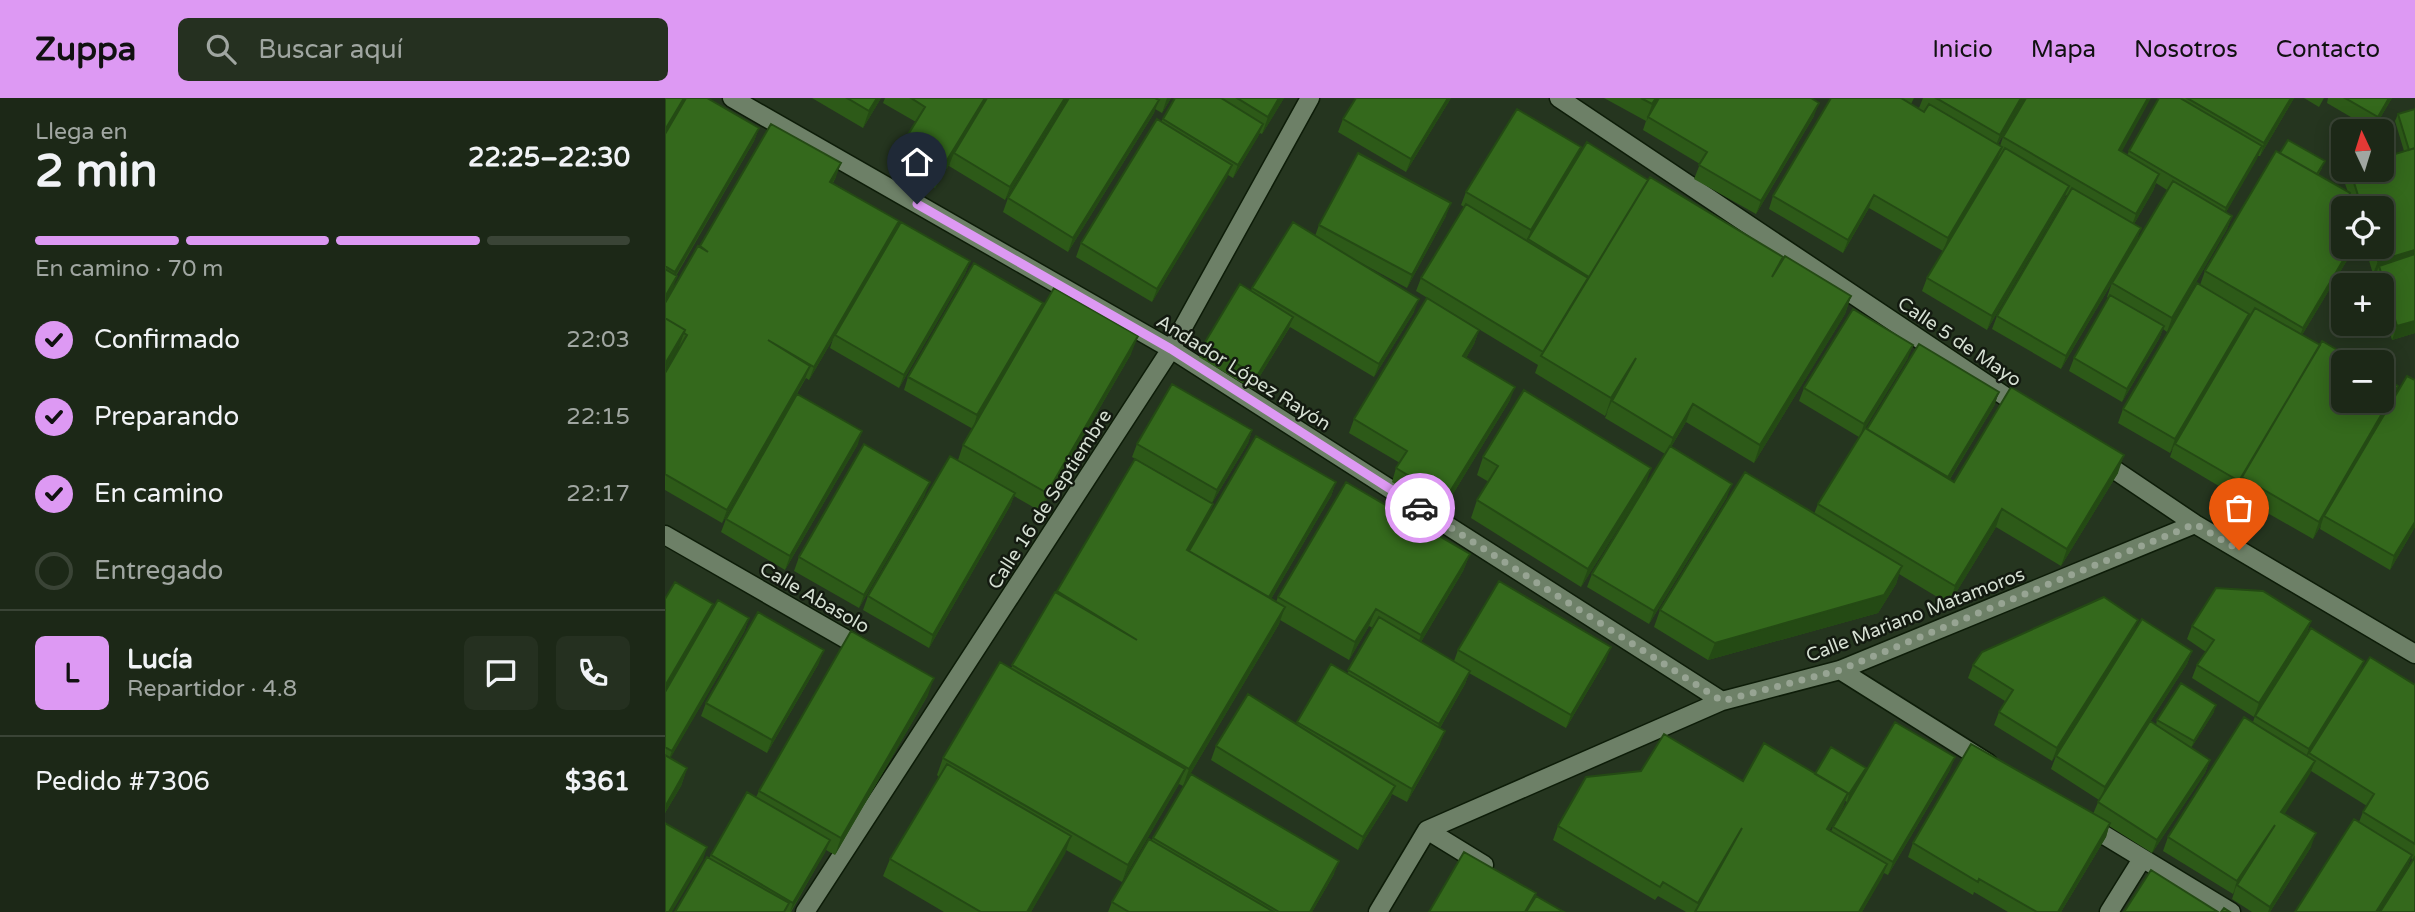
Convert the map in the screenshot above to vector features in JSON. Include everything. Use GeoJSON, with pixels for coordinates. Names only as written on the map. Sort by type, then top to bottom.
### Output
{"type":"FeatureCollection","features":[{"type":"Feature","properties":{"kind":"street","name":"Andador López Rayón"},"geometry":{"type":"LineString","coordinates":[[732,98],[1171,349],[1722,701]]}},
{"type":"Feature","properties":{"kind":"street","name":"Calle 16 de Septiembre"},"geometry":{"type":"LineString","coordinates":[[805,912],[939,693],[1171,349],[1310,98]]}},
{"type":"Feature","properties":{"kind":"street","name":"Calle 5 de Mayo"},"geometry":{"type":"LineString","coordinates":[[1559,98],[2033,415]]}},
{"type":"Feature","properties":{"kind":"street"},"geometry":{"type":"LineString","coordinates":[[2080,446],[2195,524],[2415,654]]}},
{"type":"Feature","properties":{"kind":"street","name":"Calle Mariano Matamoros"},"geometry":{"type":"LineString","coordinates":[[1427,830],[1722,701],[1840,670],[2195,524]]}},
{"type":"Feature","properties":{"kind":"street","name":"Calle Abasolo"},"geometry":{"type":"LineString","coordinates":[[665,535],[875,656]]}},
{"type":"Feature","properties":{"kind":"street"},"geometry":{"type":"LineString","coordinates":[[1840,670],[2003,772]]}},
{"type":"Feature","properties":{"kind":"street"},"geometry":{"type":"LineString","coordinates":[[2072,815],[2231,912]]}},
{"type":"Feature","properties":{"kind":"street"},"geometry":{"type":"LineString","coordinates":[[1378,912],[1427,830],[1495,871]]}},
{"type":"Feature","properties":{"kind":"street"},"geometry":{"type":"LineString","coordinates":[[2109,912],[2142,859]]}},
{"type":"Feature","properties":{"kind":"building"},"geometry":{"type":"Polygon","coordinates":[[[665,98],[684,98],[665,130],[665,98]]]}},
{"type":"Feature","properties":{"kind":"building"},"geometry":{"type":"Polygon","coordinates":[[[686,98],[707,98],[759,128],[675,272],[665,266],[665,134],[686,98]]]}},
{"type":"Feature","properties":{"kind":"building"},"geometry":{"type":"Polygon","coordinates":[[[847,98],[877,98],[869,111],[847,98]]]}},
{"type":"Feature","properties":{"kind":"building"},"geometry":{"type":"Polygon","coordinates":[[[911,98],[985,98],[941,170],[901,146],[925,107],[911,98]]]}},
{"type":"Feature","properties":{"kind":"building"},"geometry":{"type":"Polygon","coordinates":[[[987,98],[1065,98],[1010,187],[954,153],[987,98]]]}},
{"type":"Feature","properties":{"kind":"building"},"geometry":{"type":"Polygon","coordinates":[[[1069,98],[1159,100],[1073,238],[1008,198],[1069,98]]]}},
{"type":"Feature","properties":{"kind":"building"},"geometry":{"type":"Polygon","coordinates":[[[1175,98],[1221,98],[1263,124],[1238,165],[1163,119],[1175,98]]]}},
{"type":"Feature","properties":{"kind":"building"},"geometry":{"type":"Polygon","coordinates":[[[1237,98],[1279,98],[1268,117],[1237,98]]]}},
{"type":"Feature","properties":{"kind":"building"},"geometry":{"type":"Polygon","coordinates":[[[1356,98],[1448,98],[1411,159],[1343,119],[1356,98]]]}},
{"type":"Feature","properties":{"kind":"building"},"geometry":{"type":"Polygon","coordinates":[[[1641,98],[1656,98],[1652,104],[1641,98]]]}},
{"type":"Feature","properties":{"kind":"building"},"geometry":{"type":"Polygon","coordinates":[[[1659,98],[1811,98],[1819,103],[1761,201],[1699,165],[1707,152],[1648,117],[1659,98]]]}},
{"type":"Feature","properties":{"kind":"building"},"geometry":{"type":"Polygon","coordinates":[[[1831,98],[1901,98],[1924,112],[1929,104],[2002,147],[1948,238],[1874,195],[1848,240],[1773,196],[1831,98]]]}},
{"type":"Feature","properties":{"kind":"building"},"geometry":{"type":"Polygon","coordinates":[[[1936,98],[2021,98],[2000,135],[1936,98]]]}},
{"type":"Feature","properties":{"kind":"building"},"geometry":{"type":"Polygon","coordinates":[[[2026,98],[2148,98],[2119,150],[2159,174],[2136,214],[2003,137],[2026,98]]]}},
{"type":"Feature","properties":{"kind":"building"},"geometry":{"type":"Polygon","coordinates":[[[2159,98],[2180,98],[2262,146],[2226,208],[2129,151],[2159,98]]]}},
{"type":"Feature","properties":{"kind":"building"},"geometry":{"type":"Polygon","coordinates":[[[2187,98],[2291,98],[2264,143],[2187,98]]]}},
{"type":"Feature","properties":{"kind":"building"},"geometry":{"type":"Polygon","coordinates":[[[2345,98],[2389,98],[2378,117],[2345,98]]]}},
{"type":"Feature","properties":{"kind":"building"},"geometry":{"type":"Polygon","coordinates":[[[1517,109],[1581,147],[1531,230],[1466,192],[1517,109]]]}},
{"type":"Feature","properties":{"kind":"building"},"geometry":{"type":"Polygon","coordinates":[[[2415,109],[2415,148],[2409,150],[2398,114],[2415,109]]]}},
{"type":"Feature","properties":{"kind":"building"},"geometry":{"type":"Polygon","coordinates":[[[1157,119],[1232,165],[1157,289],[1081,243],[1157,119]]]}},
{"type":"Feature","properties":{"kind":"building"},"geometry":{"type":"Polygon","coordinates":[[[771,124],[841,163],[830,182],[899,221],[814,367],[768,340],[810,366],[727,510],[665,474],[665,373],[687,335],[685,330],[665,318],[665,303],[698,246],[708,252],[700,246],[771,124]]]}},
{"type":"Feature","properties":{"kind":"building"},"geometry":{"type":"Polygon","coordinates":[[[2288,140],[2325,161],[2317,174],[2280,153],[2288,140]]]}},
{"type":"Feature","properties":{"kind":"building"},"geometry":{"type":"Polygon","coordinates":[[[1587,142],[1648,180],[1589,277],[1528,239],[1587,142]]]}},
{"type":"Feature","properties":{"kind":"building"},"geometry":{"type":"Polygon","coordinates":[[[2005,148],[2069,186],[1992,316],[1927,278],[2005,148]]]}},
{"type":"Feature","properties":{"kind":"building"},"geometry":{"type":"Polygon","coordinates":[[[2415,148],[2415,250],[2394,256],[2394,196],[2358,196],[2354,182],[2394,182],[2394,154],[2415,148]]]}},
{"type":"Feature","properties":{"kind":"building"},"geometry":{"type":"Polygon","coordinates":[[[2276,151],[2350,193],[2348,196],[2331,196],[2331,259],[2344,259],[2336,273],[2331,273],[2331,281],[2303,328],[2205,271],[2276,151]]]}},
{"type":"Feature","properties":{"kind":"building"},"geometry":{"type":"Polygon","coordinates":[[[1358,153],[1451,203],[1412,275],[1319,225],[1358,153]]]}},
{"type":"Feature","properties":{"kind":"building"},"geometry":{"type":"Polygon","coordinates":[[[1650,177],[1783,257],[1772,277],[1785,256],[1851,296],[1760,445],[1693,404],[1673,438],[1612,401],[1636,358],[1611,398],[1541,356],[1650,177]]]}},
{"type":"Feature","properties":{"kind":"building"},"geometry":{"type":"Polygon","coordinates":[[[2173,181],[2232,216],[2172,318],[2112,283],[2173,181]]]}},
{"type":"Feature","properties":{"kind":"building"},"geometry":{"type":"Polygon","coordinates":[[[2072,188],[2141,228],[2066,356],[1997,316],[2072,188]]]}},
{"type":"Feature","properties":{"kind":"building"},"geometry":{"type":"Polygon","coordinates":[[[1466,204],[1588,278],[1543,352],[1421,278],[1466,204]]]}},
{"type":"Feature","properties":{"kind":"building"},"geometry":{"type":"Polygon","coordinates":[[[901,222],[970,261],[904,375],[835,335],[901,222]]]}},
{"type":"Feature","properties":{"kind":"building"},"geometry":{"type":"Polygon","coordinates":[[[1293,222],[1419,299],[1379,364],[1252,288],[1293,222]]]}},
{"type":"Feature","properties":{"kind":"building"},"geometry":{"type":"Polygon","coordinates":[[[2415,254],[2415,321],[2397,326],[2394,316],[2394,273],[2381,273],[2379,266],[2415,254]]]}},
{"type":"Feature","properties":{"kind":"building"},"geometry":{"type":"Polygon","coordinates":[[[974,263],[1043,303],[977,415],[908,377],[974,263]]]}},
{"type":"Feature","properties":{"kind":"building"},"geometry":{"type":"Polygon","coordinates":[[[665,269],[677,276],[665,297],[665,269]]]}},
{"type":"Feature","properties":{"kind":"building"},"geometry":{"type":"Polygon","coordinates":[[[2197,283],[2249,314],[2175,439],[2123,409],[2197,283]]]}},
{"type":"Feature","properties":{"kind":"building"},"geometry":{"type":"Polygon","coordinates":[[[1240,284],[1293,317],[1257,376],[1204,344],[1240,284]]]}},
{"type":"Feature","properties":{"kind":"building"},"geometry":{"type":"Polygon","coordinates":[[[1054,288],[1138,336],[1047,493],[963,445],[1054,288]]]}},
{"type":"Feature","properties":{"kind":"building"},"geometry":{"type":"Polygon","coordinates":[[[2110,295],[2164,326],[2127,389],[2074,358],[2110,295]]]}},
{"type":"Feature","properties":{"kind":"building"},"geometry":{"type":"Polygon","coordinates":[[[1427,298],[1479,330],[1463,356],[1515,387],[1446,498],[1396,468],[1407,451],[1354,419],[1427,298]]]}},
{"type":"Feature","properties":{"kind":"building"},"geometry":{"type":"Polygon","coordinates":[[[2255,308],[2320,345],[2239,481],[2175,444],[2255,308]]]}},
{"type":"Feature","properties":{"kind":"building"},"geometry":{"type":"Polygon","coordinates":[[[1853,309],[1913,345],[1864,424],[1804,388],[1853,309]]]}},
{"type":"Feature","properties":{"kind":"building"},"geometry":{"type":"Polygon","coordinates":[[[665,318],[685,330],[665,364],[665,318]]]}},
{"type":"Feature","properties":{"kind":"building"},"geometry":{"type":"Polygon","coordinates":[[[2322,341],[2337,350],[2331,350],[2331,413],[2382,413],[2319,522],[2242,477],[2322,341]]]}},
{"type":"Feature","properties":{"kind":"building"},"geometry":{"type":"Polygon","coordinates":[[[1919,344],[1999,392],[1948,477],[1867,429],[1919,344]]]}},
{"type":"Feature","properties":{"kind":"building"},"geometry":{"type":"Polygon","coordinates":[[[2407,376],[2415,380],[2415,522],[2394,556],[2324,516],[2385,413],[2394,413],[2394,398],[2407,376]]]}},
{"type":"Feature","properties":{"kind":"building"},"geometry":{"type":"Polygon","coordinates":[[[1172,384],[1252,430],[1217,490],[1137,444],[1172,384]]]}},
{"type":"Feature","properties":{"kind":"building"},"geometry":{"type":"Polygon","coordinates":[[[2011,387],[2124,455],[2067,549],[2002,509],[1955,586],[1818,504],[1865,428],[1954,482],[2011,387]]]}},
{"type":"Feature","properties":{"kind":"building"},"geometry":{"type":"Polygon","coordinates":[[[1524,390],[1651,468],[1588,569],[1477,500],[1498,466],[1483,457],[1524,390]]]}},
{"type":"Feature","properties":{"kind":"building"},"geometry":{"type":"Polygon","coordinates":[[[797,394],[862,431],[790,556],[726,519],[797,394]]]}},
{"type":"Feature","properties":{"kind":"building"},"geometry":{"type":"Polygon","coordinates":[[[1256,436],[1336,482],[1269,597],[1189,551],[1256,436]]]}},
{"type":"Feature","properties":{"kind":"building"},"geometry":{"type":"Polygon","coordinates":[[[864,444],[930,482],[864,595],[799,557],[864,444]]]}},
{"type":"Feature","properties":{"kind":"building"},"geometry":{"type":"Polygon","coordinates":[[[1670,446],[1732,484],[1654,611],[1592,574],[1670,446]]]}},
{"type":"Feature","properties":{"kind":"building"},"geometry":{"type":"Polygon","coordinates":[[[950,456],[1015,493],[933,635],[868,596],[950,456]]]}},
{"type":"Feature","properties":{"kind":"building"},"geometry":{"type":"Polygon","coordinates":[[[1135,459],[1213,504],[1187,550],[1285,607],[1189,769],[1012,665],[1055,592],[1137,640],[1057,591],[1135,459]]]}},
{"type":"Feature","properties":{"kind":"building"},"geometry":{"type":"Polygon","coordinates":[[[1745,472],[1902,566],[1884,595],[1715,643],[1660,610],[1745,472]]]}},
{"type":"Feature","properties":{"kind":"building"},"geometry":{"type":"Polygon","coordinates":[[[1346,482],[1470,554],[1421,635],[1376,609],[1355,642],[1278,597],[1346,482]]]}},
{"type":"Feature","properties":{"kind":"building"},"geometry":{"type":"Polygon","coordinates":[[[1499,581],[1611,647],[1571,715],[1458,650],[1499,581]]]}},
{"type":"Feature","properties":{"kind":"building"},"geometry":{"type":"Polygon","coordinates":[[[675,582],[713,604],[665,686],[665,599],[675,582]]]}},
{"type":"Feature","properties":{"kind":"building"},"geometry":{"type":"Polygon","coordinates":[[[2216,588],[2263,591],[2311,621],[2259,703],[2197,665],[2214,640],[2192,626],[2216,588]]]}},
{"type":"Feature","properties":{"kind":"building"},"geometry":{"type":"Polygon","coordinates":[[[2104,597],[2138,620],[2057,748],[1999,712],[2013,690],[1973,665],[1982,652],[2104,597]]]}},
{"type":"Feature","properties":{"kind":"building"},"geometry":{"type":"Polygon","coordinates":[[[718,600],[749,618],[672,751],[665,747],[665,692],[718,600]]]}},
{"type":"Feature","properties":{"kind":"building"},"geometry":{"type":"Polygon","coordinates":[[[758,612],[824,650],[772,740],[706,703],[758,612]]]}},
{"type":"Feature","properties":{"kind":"building"},"geometry":{"type":"Polygon","coordinates":[[[1379,617],[1470,671],[1439,724],[1348,670],[1379,617]]]}},
{"type":"Feature","properties":{"kind":"building"},"geometry":{"type":"Polygon","coordinates":[[[2142,619],[2192,651],[2105,787],[2056,756],[2142,619]]]}},
{"type":"Feature","properties":{"kind":"building"},"geometry":{"type":"Polygon","coordinates":[[[2311,628],[2364,661],[2309,749],[2255,716],[2311,628]]]}},
{"type":"Feature","properties":{"kind":"building"},"geometry":{"type":"Polygon","coordinates":[[[851,631],[934,678],[841,838],[759,791],[851,631]]]}},
{"type":"Feature","properties":{"kind":"building"},"geometry":{"type":"Polygon","coordinates":[[[2370,657],[2415,685],[2415,844],[2363,812],[2374,794],[2309,753],[2370,657]]]}},
{"type":"Feature","properties":{"kind":"building"},"geometry":{"type":"Polygon","coordinates":[[[1000,662],[1185,769],[1128,865],[943,758],[1000,662]]]}},
{"type":"Feature","properties":{"kind":"building"},"geometry":{"type":"Polygon","coordinates":[[[1331,664],[1445,731],[1412,789],[1297,722],[1331,664]]]}},
{"type":"Feature","properties":{"kind":"building"},"geometry":{"type":"Polygon","coordinates":[[[2181,683],[2216,705],[2194,741],[2157,720],[2181,683]]]}},
{"type":"Feature","properties":{"kind":"building"},"geometry":{"type":"Polygon","coordinates":[[[1248,694],[1395,786],[1363,837],[1216,746],[1248,694]]]}},
{"type":"Feature","properties":{"kind":"building"},"geometry":{"type":"Polygon","coordinates":[[[2244,717],[2315,761],[2281,812],[2316,833],[2270,907],[2237,885],[2275,825],[2237,881],[2168,837],[2244,717]]]}},
{"type":"Feature","properties":{"kind":"building"},"geometry":{"type":"Polygon","coordinates":[[[2150,721],[2210,760],[2157,840],[2098,802],[2150,721]]]}},
{"type":"Feature","properties":{"kind":"building"},"geometry":{"type":"Polygon","coordinates":[[[1895,722],[1955,757],[1893,862],[1833,827],[1895,722]]]}},
{"type":"Feature","properties":{"kind":"building"},"geometry":{"type":"Polygon","coordinates":[[[1664,734],[1743,781],[1764,743],[1848,793],[1827,829],[1887,864],[1859,912],[1695,912],[1742,828],[1698,903],[1663,882],[1660,887],[1558,826],[1586,777],[1641,771],[1664,734]]]}},
{"type":"Feature","properties":{"kind":"building"},"geometry":{"type":"Polygon","coordinates":[[[1971,744],[2110,823],[2058,912],[2037,912],[1979,879],[1978,882],[1913,843],[1971,744]]]}},
{"type":"Feature","properties":{"kind":"building"},"geometry":{"type":"Polygon","coordinates":[[[1831,747],[1866,768],[1849,794],[1815,774],[1831,747]]]}},
{"type":"Feature","properties":{"kind":"building"},"geometry":{"type":"Polygon","coordinates":[[[665,755],[687,768],[665,807],[665,755]]]}},
{"type":"Feature","properties":{"kind":"building"},"geometry":{"type":"Polygon","coordinates":[[[947,764],[1071,836],[1027,912],[981,912],[890,859],[947,764]]]}},
{"type":"Feature","properties":{"kind":"building"},"geometry":{"type":"Polygon","coordinates":[[[1191,774],[1339,861],[1310,912],[1279,912],[1153,838],[1191,774]]]}},
{"type":"Feature","properties":{"kind":"building"},"geometry":{"type":"Polygon","coordinates":[[[747,792],[830,840],[793,903],[711,855],[747,792]]]}},
{"type":"Feature","properties":{"kind":"building"},"geometry":{"type":"Polygon","coordinates":[[[2354,819],[2412,855],[2376,912],[2295,912],[2354,819]]]}},
{"type":"Feature","properties":{"kind":"building"},"geometry":{"type":"Polygon","coordinates":[[[665,823],[707,847],[669,912],[665,912],[665,823]]]}},
{"type":"Feature","properties":{"kind":"building"},"geometry":{"type":"Polygon","coordinates":[[[1149,839],[1274,912],[1129,912],[1112,902],[1149,839]]]}},
{"type":"Feature","properties":{"kind":"building"},"geometry":{"type":"Polygon","coordinates":[[[1464,852],[1536,893],[1525,912],[1429,912],[1464,852]]]}},
{"type":"Feature","properties":{"kind":"building"},"geometry":{"type":"Polygon","coordinates":[[[707,857],[789,903],[784,912],[675,912],[707,857]]]}},
{"type":"Feature","properties":{"kind":"building"},"geometry":{"type":"Polygon","coordinates":[[[2415,857],[2415,912],[2380,912],[2415,857]]]}},
{"type":"Feature","properties":{"kind":"building"},"geometry":{"type":"Polygon","coordinates":[[[2151,870],[2218,912],[2124,912],[2151,870]]]}},
{"type":"Feature","properties":{"kind":"building"},"geometry":{"type":"Polygon","coordinates":[[[1536,896],[1564,912],[1526,912],[1536,896]]]}},
{"type":"Feature","properties":{"kind":"way so far"},"geometry":{"type":"LineString","coordinates":[[1420,508],[1722,701],[1840,670],[2195,524],[2239,550]]}},
{"type":"Feature","properties":{"kind":"route"},"geometry":{"type":"LineString","coordinates":[[917,204],[1171,349],[1420,508]]}}]}
